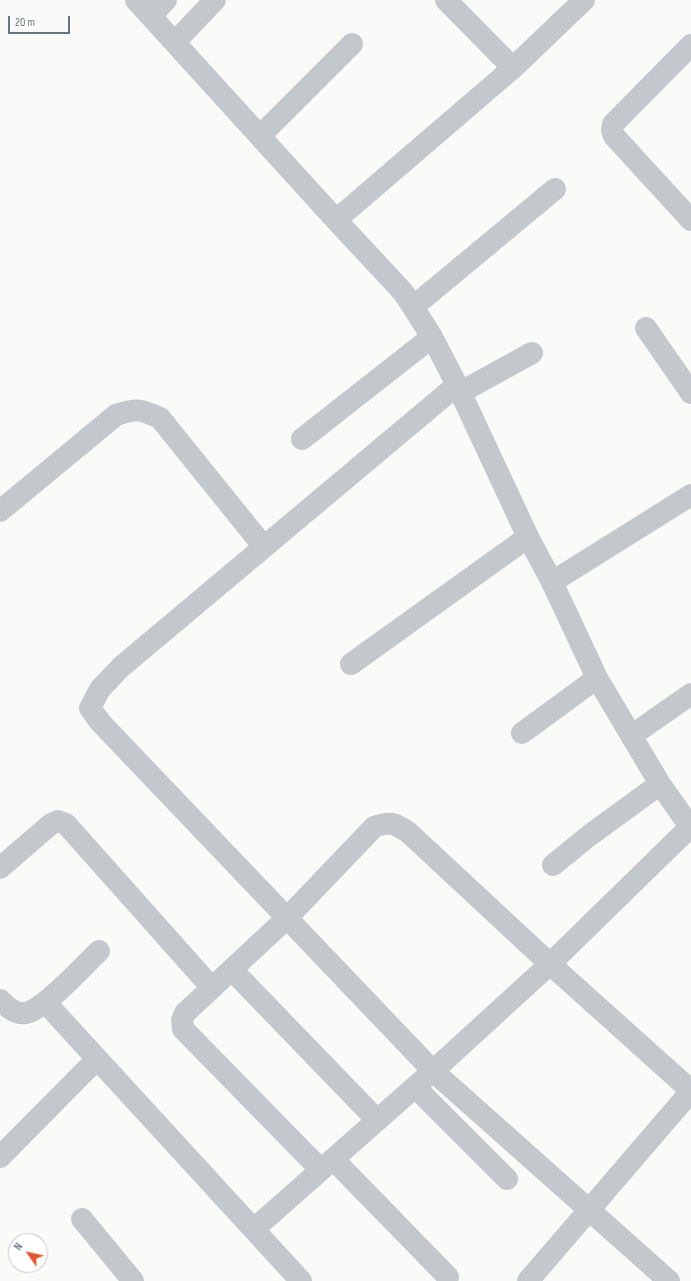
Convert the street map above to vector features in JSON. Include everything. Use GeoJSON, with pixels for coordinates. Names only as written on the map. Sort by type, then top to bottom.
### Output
{"type":"FeatureCollection","features":[{"type":"Feature","properties":{"kind":"street"},"geometry":{"type":"LineString","coordinates":[[136,0],[403,292],[432,337],[459,389],[528,537],[552,582],[597,678],[660,784],[689,820],[550,964],[434,1071],[254,1229]]}},
{"type":"Feature","properties":{"kind":"street"},"geometry":{"type":"LineString","coordinates":[[150,16],[166,0]]}},
{"type":"Feature","properties":{"kind":"street"},"geometry":{"type":"LineString","coordinates":[[175,42],[215,0]]}},
{"type":"Feature","properties":{"kind":"street"},"geometry":{"type":"LineString","coordinates":[[446,0],[513,68]]}},
{"type":"Feature","properties":{"kind":"street"},"geometry":{"type":"LineString","coordinates":[[336,220],[513,68],[584,0]]}},
{"type":"Feature","properties":{"kind":"street"},"geometry":{"type":"LineString","coordinates":[[260,136],[352,44]]}},
{"type":"Feature","properties":{"kind":"street"},"geometry":{"type":"LineString","coordinates":[[691,45],[613,124],[612,130],[614,136],[691,220]]}},
{"type":"Feature","properties":{"kind":"street"},"geometry":{"type":"LineString","coordinates":[[413,307],[555,189]]}},
{"type":"Feature","properties":{"kind":"street"},"geometry":{"type":"LineString","coordinates":[[646,328],[691,393]]}},
{"type":"Feature","properties":{"kind":"street"},"geometry":{"type":"LineString","coordinates":[[302,439],[432,337]]}},
{"type":"Feature","properties":{"kind":"street"},"geometry":{"type":"LineString","coordinates":[[532,353],[459,389],[264,547],[121,667],[100,689],[90,708],[100,722],[434,1071],[670,1281]]}},
{"type":"Feature","properties":{"kind":"street"},"geometry":{"type":"LineString","coordinates":[[0,511],[116,415],[131,410],[145,411],[160,418],[264,547]]}},
{"type":"Feature","properties":{"kind":"street"},"geometry":{"type":"LineString","coordinates":[[552,582],[691,495]]}},
{"type":"Feature","properties":{"kind":"street"},"geometry":{"type":"LineString","coordinates":[[350,664],[528,537]]}},
{"type":"Feature","properties":{"kind":"street"},"geometry":{"type":"LineString","coordinates":[[522,732],[597,678]]}},
{"type":"Feature","properties":{"kind":"street"},"geometry":{"type":"LineString","coordinates":[[631,736],[691,694]]}},
{"type":"Feature","properties":{"kind":"street"},"geometry":{"type":"LineString","coordinates":[[553,865],[590,835],[660,784]]}},
{"type":"Feature","properties":{"kind":"street"},"geometry":{"type":"LineString","coordinates":[[0,868],[51,824],[58,821],[66,824],[212,988]]}},
{"type":"Feature","properties":{"kind":"street"},"geometry":{"type":"LineString","coordinates":[[448,1277],[327,1165],[184,1029],[182,1020],[185,1013],[287,918],[374,827],[386,823],[397,826],[408,832],[550,964],[687,1087],[690,1092],[528,1281]]}},
{"type":"Feature","properties":{"kind":"street"},"geometry":{"type":"LineString","coordinates":[[1,1002],[16,1012],[26,1013],[42,1006],[99,951]]}},
{"type":"Feature","properties":{"kind":"street"},"geometry":{"type":"LineString","coordinates":[[232,970],[377,1120]]}},
{"type":"Feature","properties":{"kind":"street"},"geometry":{"type":"LineString","coordinates":[[45,1002],[301,1281]]}},
{"type":"Feature","properties":{"kind":"street"},"geometry":{"type":"LineString","coordinates":[[0,1157],[97,1059]]}},
{"type":"Feature","properties":{"kind":"street"},"geometry":{"type":"LineString","coordinates":[[415,1087],[507,1179]]}},
{"type":"Feature","properties":{"kind":"street"},"geometry":{"type":"LineString","coordinates":[[82,1219],[132,1281]]}}]}
